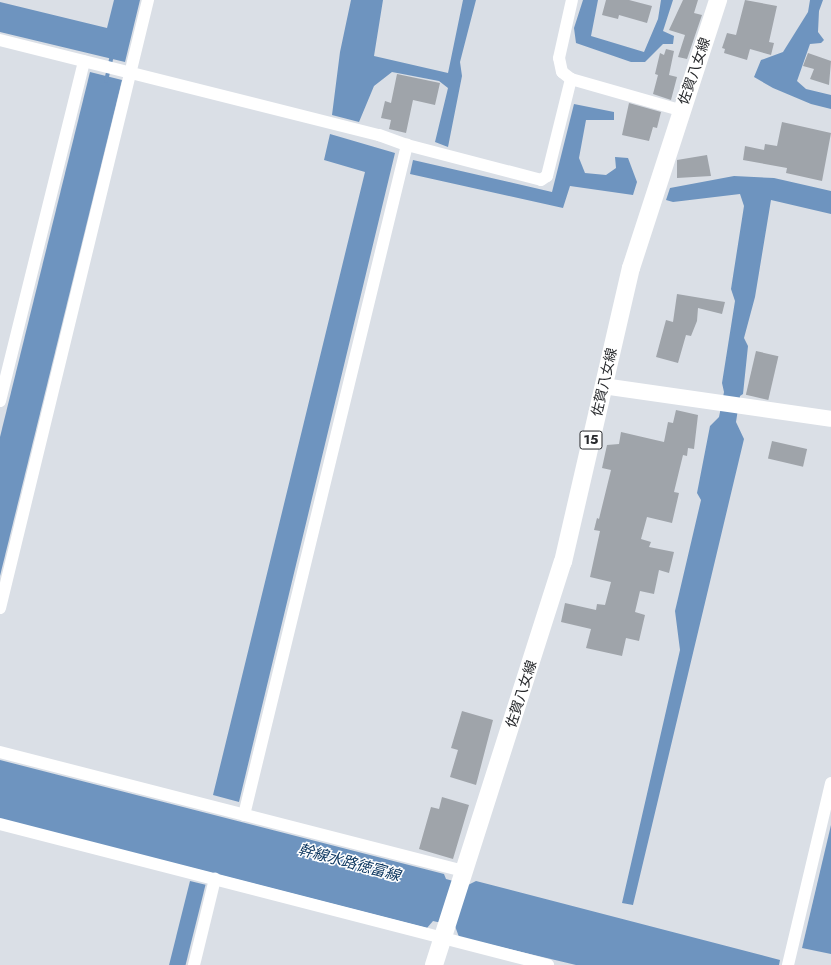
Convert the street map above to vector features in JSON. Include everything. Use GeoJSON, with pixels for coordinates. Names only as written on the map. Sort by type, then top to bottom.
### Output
{"type":"FeatureCollection","features":[{"type":"Feature","properties":{"kind":"main road","name":"佐賀八女線"},"geometry":{"type":"LineString","coordinates":[[463,876],[563,562],[631,268],[680,110],[718,0]]}},
{"type":"Feature","properties":{"kind":"main road","name":"15"},"geometry":{"type":"LineString","coordinates":[[434,965],[463,876]]}},
{"type":"Feature","properties":{"kind":"street"},"geometry":{"type":"LineString","coordinates":[[0,608],[148,0]]}},
{"type":"Feature","properties":{"kind":"street"},"geometry":{"type":"LineString","coordinates":[[572,0],[559,58],[562,72],[571,79],[680,110]]}},
{"type":"Feature","properties":{"kind":"street"},"geometry":{"type":"LineString","coordinates":[[0,40],[379,135],[407,145],[542,180],[547,176],[571,79]]}},
{"type":"Feature","properties":{"kind":"street"},"geometry":{"type":"LineString","coordinates":[[0,402],[84,60]]}},
{"type":"Feature","properties":{"kind":"street"},"geometry":{"type":"LineString","coordinates":[[244,815],[407,145]]}},
{"type":"Feature","properties":{"kind":"street"},"geometry":{"type":"LineString","coordinates":[[603,386],[831,419]]}},
{"type":"Feature","properties":{"kind":"street"},"geometry":{"type":"LineString","coordinates":[[0,752],[244,815],[463,876]]}},
{"type":"Feature","properties":{"kind":"street"},"geometry":{"type":"LineString","coordinates":[[788,965],[831,783]]}},
{"type":"Feature","properties":{"kind":"street"},"geometry":{"type":"LineString","coordinates":[[0,824],[215,880],[445,932],[548,965]]}},
{"type":"Feature","properties":{"kind":"street"},"geometry":{"type":"LineString","coordinates":[[194,965],[215,880]]}},
{"type":"Feature","properties":{"kind":"water"},"geometry":{"type":"Polygon","coordinates":[[[114,0],[140,0],[125,62],[0,32],[0,2],[107,28],[114,0]]]}},
{"type":"Feature","properties":{"kind":"water"},"geometry":{"type":"Polygon","coordinates":[[[351,0],[383,0],[374,56],[448,73],[463,0],[476,0],[460,62],[462,76],[448,147],[435,142],[448,88],[439,81],[392,72],[374,86],[359,122],[332,115],[340,52],[351,0]]]}},
{"type":"Feature","properties":{"kind":"water"},"geometry":{"type":"Polygon","coordinates":[[[583,0],[598,0],[591,36],[644,52],[658,19],[661,0],[673,0],[663,31],[674,36],[673,44],[663,44],[645,62],[631,62],[576,43],[574,28],[583,0]]]}},
{"type":"Feature","properties":{"kind":"water"},"geometry":{"type":"Polygon","coordinates":[[[810,0],[823,0],[819,11],[818,32],[824,40],[821,43],[810,44],[797,81],[806,89],[831,95],[831,109],[811,104],[773,88],[754,77],[761,60],[783,52],[808,12],[810,0]]]}},
{"type":"Feature","properties":{"kind":"water"},"geometry":{"type":"Polygon","coordinates":[[[90,72],[122,80],[0,576],[0,437],[90,72]]]}},
{"type":"Feature","properties":{"kind":"water"},"geometry":{"type":"Polygon","coordinates":[[[574,104],[614,112],[614,120],[586,120],[579,158],[585,173],[606,175],[616,168],[615,157],[628,158],[637,182],[633,195],[570,186],[563,208],[410,174],[413,160],[552,192],[574,104]]]}},
{"type":"Feature","properties":{"kind":"water"},"geometry":{"type":"Polygon","coordinates":[[[330,134],[395,153],[239,802],[213,795],[365,172],[324,160],[330,134]]]}},
{"type":"Feature","properties":{"kind":"water"},"geometry":{"type":"Polygon","coordinates":[[[734,176],[774,178],[831,191],[831,214],[771,200],[755,297],[744,338],[748,346],[743,394],[740,396],[736,422],[744,439],[633,905],[622,903],[680,650],[675,611],[701,500],[697,493],[710,426],[719,417],[724,392],[722,383],[735,301],[731,289],[744,206],[740,194],[673,202],[666,200],[670,188],[734,176]]]}},
{"type":"Feature","properties":{"kind":"water","name":"幹線水路徳富線"},"geometry":{"type":"Polygon","coordinates":[[[0,760],[444,874],[446,879],[468,885],[476,881],[780,960],[779,965],[576,965],[459,937],[455,926],[433,921],[427,928],[0,819],[0,760]]]}},
{"type":"Feature","properties":{"kind":"water"},"geometry":{"type":"Polygon","coordinates":[[[831,825],[831,954],[802,948],[831,825]]]}},
{"type":"Feature","properties":{"kind":"water"},"geometry":{"type":"Polygon","coordinates":[[[190,881],[206,885],[186,965],[169,965],[190,881]]]}},
{"type":"Feature","properties":{"kind":"building"},"geometry":{"type":"Polygon","coordinates":[[[606,0],[629,0],[652,6],[647,23],[619,15],[618,19],[602,15],[606,0]]]}},
{"type":"Feature","properties":{"kind":"building"},"geometry":{"type":"Polygon","coordinates":[[[683,0],[698,0],[694,13],[702,15],[687,59],[678,57],[685,35],[669,30],[683,0]]]}},
{"type":"Feature","properties":{"kind":"building"},"geometry":{"type":"Polygon","coordinates":[[[745,0],[777,6],[769,42],[774,43],[771,55],[750,49],[747,60],[724,53],[725,49],[722,48],[727,33],[736,35],[745,0]]]}},
{"type":"Feature","properties":{"kind":"building"},"geometry":{"type":"Polygon","coordinates":[[[666,49],[674,51],[669,75],[677,77],[671,100],[653,94],[658,75],[655,74],[660,53],[664,55],[666,49]]]}},
{"type":"Feature","properties":{"kind":"building"},"geometry":{"type":"Polygon","coordinates":[[[808,53],[831,61],[829,85],[810,79],[814,69],[803,66],[808,53]]]}},
{"type":"Feature","properties":{"kind":"building"},"geometry":{"type":"Polygon","coordinates":[[[397,74],[440,83],[435,105],[413,100],[406,133],[389,129],[391,120],[381,118],[385,101],[391,103],[397,74]]]}},
{"type":"Feature","properties":{"kind":"building"},"geometry":{"type":"Polygon","coordinates":[[[629,103],[661,112],[657,128],[653,127],[649,141],[622,135],[629,103]]]}},
{"type":"Feature","properties":{"kind":"building"},"geometry":{"type":"Polygon","coordinates":[[[782,122],[831,133],[822,181],[786,173],[787,168],[743,160],[745,146],[764,150],[765,144],[777,146],[782,122]]]}},
{"type":"Feature","properties":{"kind":"building"},"geometry":{"type":"Polygon","coordinates":[[[707,155],[711,176],[677,178],[677,160],[707,155]]]}},
{"type":"Feature","properties":{"kind":"building"},"geometry":{"type":"Polygon","coordinates":[[[677,294],[725,302],[722,314],[698,308],[697,321],[691,336],[686,335],[678,363],[656,357],[666,320],[673,322],[677,294]]]}},
{"type":"Feature","properties":{"kind":"building"},"geometry":{"type":"Polygon","coordinates":[[[756,351],[778,356],[768,400],[746,395],[756,351]]]}},
{"type":"Feature","properties":{"kind":"building"},"geometry":{"type":"Polygon","coordinates":[[[676,410],[698,415],[694,449],[688,448],[687,456],[683,455],[674,492],[679,493],[672,523],[647,517],[641,539],[651,542],[649,547],[674,552],[669,573],[659,570],[654,594],[640,591],[635,612],[645,615],[639,641],[626,638],[622,656],[586,648],[591,629],[561,622],[565,603],[596,610],[597,604],[605,605],[611,582],[590,577],[600,531],[594,530],[597,518],[599,519],[611,470],[602,468],[607,445],[619,444],[621,432],[664,442],[668,422],[673,423],[676,410]]]}},
{"type":"Feature","properties":{"kind":"building"},"geometry":{"type":"Polygon","coordinates":[[[772,441],[807,449],[803,467],[768,459],[772,441]]]}},
{"type":"Feature","properties":{"kind":"building"},"geometry":{"type":"Polygon","coordinates":[[[462,711],[493,720],[476,785],[450,777],[458,750],[451,748],[462,711]]]}},
{"type":"Feature","properties":{"kind":"building"},"geometry":{"type":"Polygon","coordinates":[[[442,797],[469,805],[453,859],[419,849],[431,807],[439,809],[442,797]]]}},
{"type":"Feature","properties":{"kind":"waterway"},"geometry":{"type":"LineString","coordinates":[[106,81],[112,54]]}}]}
